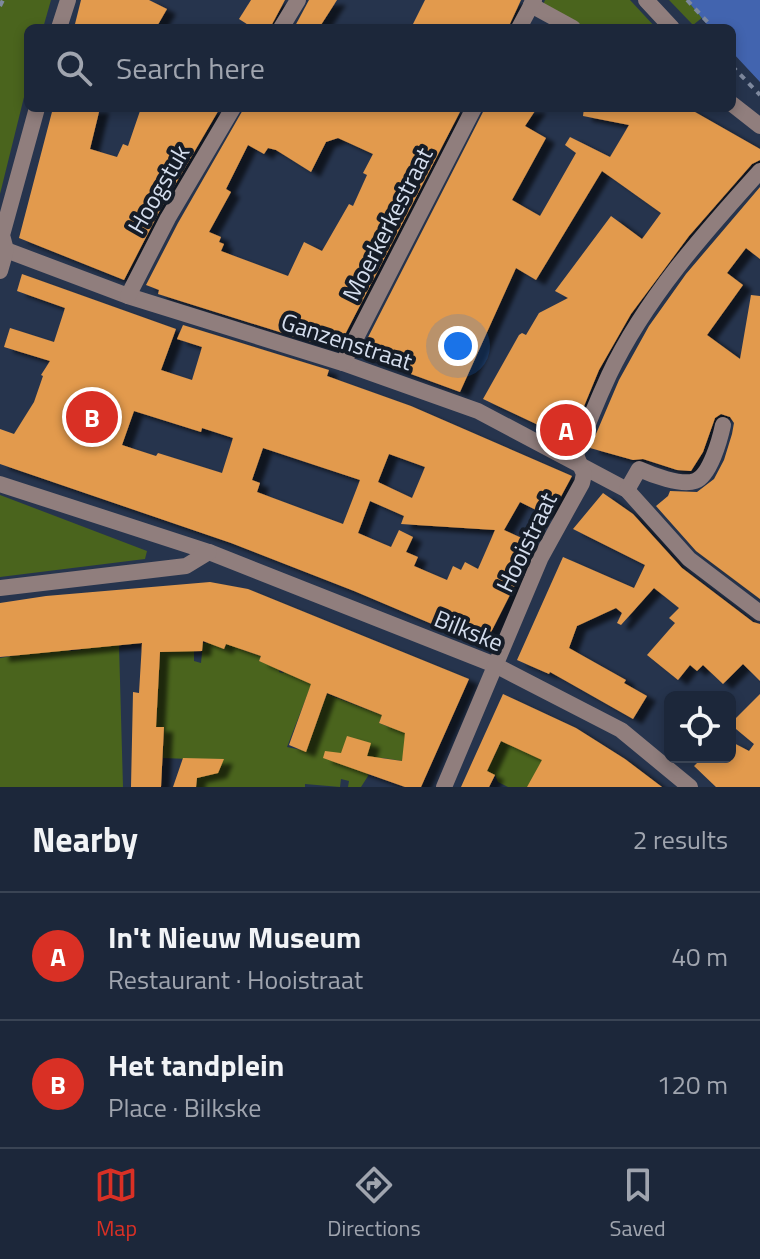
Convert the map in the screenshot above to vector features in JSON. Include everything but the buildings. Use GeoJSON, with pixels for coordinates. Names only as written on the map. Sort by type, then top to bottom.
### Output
{"type":"FeatureCollection","features":[{"type":"Feature","properties":{"kind":"street"},"geometry":{"type":"LineString","coordinates":[[60,24],[68,0]]}},
{"type":"Feature","properties":{"kind":"street"},"geometry":{"type":"LineString","coordinates":[[283,24],[298,0]]}},
{"type":"Feature","properties":{"kind":"street"},"geometry":{"type":"LineString","coordinates":[[646,0],[668,24]]}},
{"type":"Feature","properties":{"kind":"street"},"geometry":{"type":"LineString","coordinates":[[521,24],[533,3],[567,24]]}},
{"type":"Feature","properties":{"kind":"street"},"geometry":{"type":"LineString","coordinates":[[736,107],[760,126]]}},
{"type":"Feature","properties":{"kind":"street"},"geometry":{"type":"LineString","coordinates":[[0,271],[6,250],[2,235],[36,112]]}},
{"type":"Feature","properties":{"kind":"street","name":"Hoogstuk"},"geometry":{"type":"LineString","coordinates":[[128,296],[168,218],[231,112]]}},
{"type":"Feature","properties":{"kind":"street","name":"Moerkerkestraat"},"geometry":{"type":"LineString","coordinates":[[343,363],[472,112]]}},
{"type":"Feature","properties":{"kind":"street","name":"Hooistraat"},"geometry":{"type":"LineString","coordinates":[[444,787],[541,557],[582,483],[584,474],[576,455],[610,373],[647,309],[713,223],[760,171]]}},
{"type":"Feature","properties":{"kind":"street","name":"Ganzenstraat"},"geometry":{"type":"LineString","coordinates":[[6,250],[128,296],[343,363],[478,411],[627,490],[689,559],[760,613]]}},
{"type":"Feature","properties":{"kind":"street"},"geometry":{"type":"LineString","coordinates":[[627,490],[639,469],[681,481],[694,482],[702,477],[720,439],[723,425]]}},
{"type":"Feature","properties":{"kind":"street","name":"Bilkske"},"geometry":{"type":"LineString","coordinates":[[0,484],[209,552],[495,665],[621,730],[690,787]]}},
{"type":"Feature","properties":{"kind":"street"},"geometry":{"type":"LineString","coordinates":[[0,588],[186,566],[209,552]]}},
{"type":"Feature","properties":{"kind":"path"},"geometry":{"type":"LineString","coordinates":[[0,6],[3,0]]}},
{"type":"Feature","properties":{"kind":"path"},"geometry":{"type":"LineString","coordinates":[[687,0],[709,24]]}},
{"type":"Feature","properties":{"kind":"path"},"geometry":{"type":"LineString","coordinates":[[736,70],[760,95]]}},
{"type":"Feature","properties":{"kind":"green space"},"geometry":{"type":"Polygon","coordinates":[[[0,0],[51,0],[44,24],[24,24],[24,97],[0,194],[0,0]]]}},
{"type":"Feature","properties":{"kind":"green space"},"geometry":{"type":"Polygon","coordinates":[[[545,0],[630,0],[652,24],[577,24],[543,5],[545,0]]]}},
{"type":"Feature","properties":{"kind":"green space"},"geometry":{"type":"Polygon","coordinates":[[[669,0],[687,0],[703,17],[692,24],[669,0]]]}},
{"type":"Feature","properties":{"kind":"green space"},"geometry":{"type":"Polygon","coordinates":[[[0,495],[147,551],[145,559],[0,577],[0,495]]]}},
{"type":"Feature","properties":{"kind":"green space"},"geometry":{"type":"Polygon","coordinates":[[[230,634],[244,637],[240,649],[261,656],[259,661],[280,667],[279,672],[283,673],[287,663],[315,675],[287,747],[306,751],[327,694],[382,715],[379,723],[389,727],[410,725],[402,761],[371,760],[368,776],[361,787],[348,787],[349,781],[341,779],[340,787],[305,784],[305,787],[196,787],[197,776],[210,775],[215,760],[163,758],[164,728],[156,727],[160,652],[194,647],[194,661],[201,663],[203,643],[209,643],[221,635],[220,647],[224,649],[230,634]]]}},
{"type":"Feature","properties":{"kind":"green space"},"geometry":{"type":"Polygon","coordinates":[[[63,641],[69,651],[81,650],[84,641],[119,645],[123,787],[0,787],[0,658],[25,654],[63,641]]]}},
{"type":"Feature","properties":{"kind":"green space"},"geometry":{"type":"Polygon","coordinates":[[[502,740],[531,747],[587,787],[508,787],[498,782],[495,775],[487,771],[502,740]]]}},
{"type":"Feature","properties":{"kind":"water"},"geometry":{"type":"Polygon","coordinates":[[[687,0],[760,0],[760,82],[736,56],[736,24],[707,24],[687,0]]]}},
{"type":"Feature","properties":{"kind":"place","name":"Het tandplein"},"geometry":{"type":"Point","coordinates":[92,417]}},
{"type":"Feature","properties":{"kind":"place","name":"In't Nieuw Museum"},"geometry":{"type":"Point","coordinates":[566,430]}}]}
